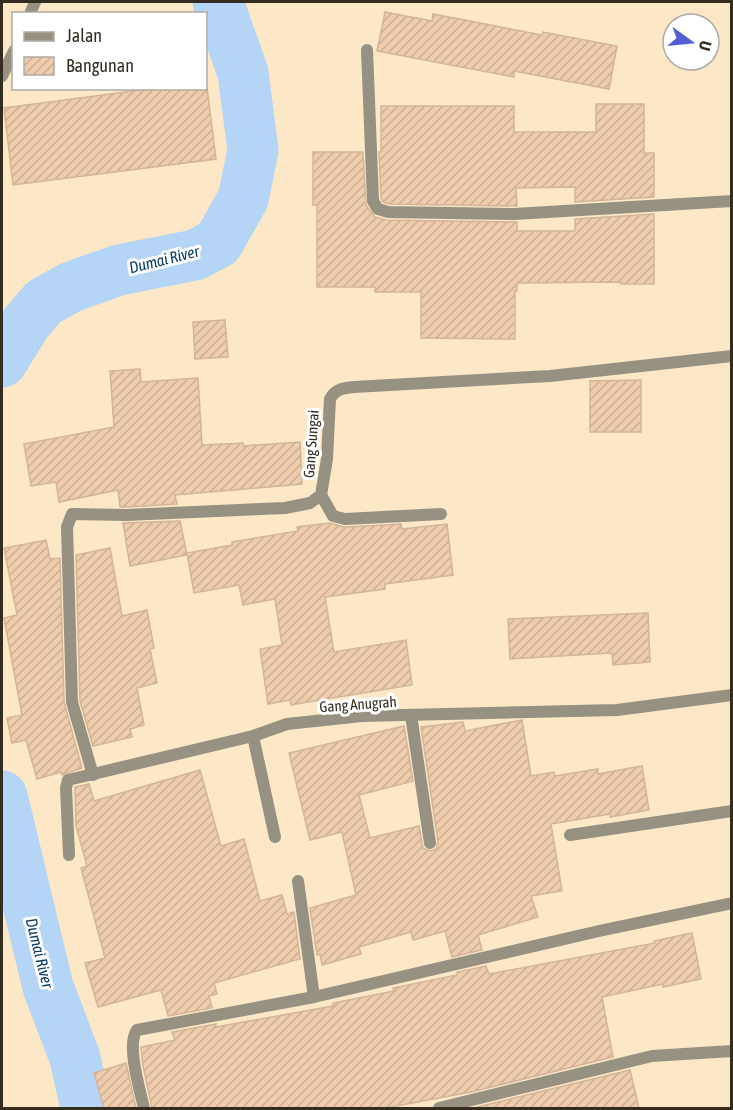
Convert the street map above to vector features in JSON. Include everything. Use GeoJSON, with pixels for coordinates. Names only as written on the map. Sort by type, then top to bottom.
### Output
{"type":"FeatureCollection","features":[{"type":"Feature","properties":{"kind":"street"},"geometry":{"type":"LineString","coordinates":[[367,50],[373,201],[378,209],[388,212],[514,214],[732,201]]}},
{"type":"Feature","properties":{"kind":"street"},"geometry":{"type":"LineString","coordinates":[[2,76],[12,55]]}},
{"type":"Feature","properties":{"kind":"street","name":"Gang Sungai"},"geometry":{"type":"LineString","coordinates":[[93,775],[72,702],[67,527],[72,514],[285,508],[310,503],[321,495],[327,459],[330,399],[332,393],[340,389],[550,376],[732,356]]}},
{"type":"Feature","properties":{"kind":"street"},"geometry":{"type":"LineString","coordinates":[[321,495],[333,516],[345,519],[441,514]]}},
{"type":"Feature","properties":{"kind":"street","name":"Gang Anugrah"},"geometry":{"type":"LineString","coordinates":[[69,855],[66,784],[68,780],[253,736],[287,724],[362,716],[617,710],[732,695]]}},
{"type":"Feature","properties":{"kind":"street"},"geometry":{"type":"LineString","coordinates":[[411,716],[430,843]]}},
{"type":"Feature","properties":{"kind":"street"},"geometry":{"type":"LineString","coordinates":[[253,736],[275,837]]}},
{"type":"Feature","properties":{"kind":"street"},"geometry":{"type":"LineString","coordinates":[[570,835],[732,811]]}},
{"type":"Feature","properties":{"kind":"street"},"geometry":{"type":"LineString","coordinates":[[298,881],[314,997]]}},
{"type":"Feature","properties":{"kind":"street"},"geometry":{"type":"LineString","coordinates":[[144,1108],[132,1045],[137,1030],[314,997],[599,931],[732,903]]}},
{"type":"Feature","properties":{"kind":"street"},"geometry":{"type":"LineString","coordinates":[[439,1108],[652,1056],[732,1051]]}},
{"type":"Feature","properties":{"kind":"building"},"geometry":{"type":"Polygon","coordinates":[[[385,12],[432,21],[433,14],[542,35],[543,32],[617,46],[609,89],[514,71],[514,77],[377,51],[385,12]]]}},
{"type":"Feature","properties":{"kind":"building"},"geometry":{"type":"Polygon","coordinates":[[[207,88],[216,159],[13,185],[4,108],[141,90],[207,90],[207,88]]]}},
{"type":"Feature","properties":{"kind":"building"},"geometry":{"type":"Polygon","coordinates":[[[596,104],[644,104],[644,153],[654,153],[654,197],[575,202],[575,187],[516,188],[517,206],[389,204],[383,202],[381,198],[379,152],[381,152],[381,106],[514,106],[514,132],[596,132],[596,104]]]}},
{"type":"Feature","properties":{"kind":"building"},"geometry":{"type":"Polygon","coordinates":[[[313,152],[363,152],[366,205],[375,217],[386,220],[517,222],[517,231],[575,231],[575,219],[654,214],[654,284],[517,283],[515,339],[421,338],[421,292],[375,292],[375,287],[317,287],[317,205],[313,205],[313,152]]]}},
{"type":"Feature","properties":{"kind":"building"},"geometry":{"type":"Polygon","coordinates":[[[225,320],[228,357],[195,359],[193,322],[225,320]]]}},
{"type":"Feature","properties":{"kind":"building"},"geometry":{"type":"Polygon","coordinates":[[[140,369],[141,382],[198,378],[202,445],[243,443],[243,446],[300,442],[302,484],[175,495],[177,504],[126,507],[120,507],[118,490],[59,502],[56,482],[31,486],[24,444],[114,427],[110,371],[140,369]]]}},
{"type":"Feature","properties":{"kind":"building"},"geometry":{"type":"Polygon","coordinates":[[[641,380],[641,432],[590,432],[590,381],[641,380]]]}},
{"type":"Feature","properties":{"kind":"building"},"geometry":{"type":"Polygon","coordinates":[[[180,521],[187,555],[130,566],[123,523],[180,521]]]}},
{"type":"Feature","properties":{"kind":"building"},"geometry":{"type":"Polygon","coordinates":[[[329,523],[345,527],[401,524],[402,529],[447,524],[453,575],[385,584],[385,589],[325,597],[334,652],[406,640],[412,685],[291,705],[290,700],[268,704],[260,649],[282,645],[275,599],[243,605],[239,585],[194,593],[187,553],[232,545],[232,542],[298,531],[297,527],[329,523]]]}},
{"type":"Feature","properties":{"kind":"building"},"geometry":{"type":"Polygon","coordinates":[[[46,540],[50,559],[60,558],[64,702],[82,768],[62,775],[61,772],[37,779],[26,740],[12,743],[7,718],[22,715],[4,618],[17,615],[4,548],[46,540]]]}},
{"type":"Feature","properties":{"kind":"building"},"geometry":{"type":"Polygon","coordinates":[[[110,548],[122,616],[147,610],[154,648],[150,649],[157,683],[137,688],[144,725],[130,729],[132,737],[93,746],[80,701],[76,555],[110,548]]]}},
{"type":"Feature","properties":{"kind":"building"},"geometry":{"type":"Polygon","coordinates":[[[648,613],[650,662],[613,665],[612,653],[510,659],[508,619],[648,613]]]}},
{"type":"Feature","properties":{"kind":"building"},"geometry":{"type":"Polygon","coordinates":[[[522,720],[531,776],[554,772],[555,776],[598,769],[598,774],[642,766],[649,810],[551,824],[562,891],[531,896],[538,917],[478,935],[482,950],[452,957],[445,931],[413,940],[411,932],[359,947],[361,954],[322,965],[320,954],[317,955],[310,908],[356,895],[342,832],[310,840],[289,753],[404,726],[413,781],[359,795],[370,838],[419,826],[423,848],[431,851],[436,849],[438,842],[421,727],[463,722],[465,731],[522,720]]]}},
{"type":"Feature","properties":{"kind":"building"},"geometry":{"type":"Polygon","coordinates":[[[200,770],[221,846],[244,839],[260,901],[282,895],[287,914],[294,912],[300,959],[214,983],[217,994],[209,996],[212,1008],[168,1016],[161,990],[98,1007],[85,963],[105,958],[81,868],[87,866],[76,826],[75,787],[89,784],[94,801],[200,770]]]}},
{"type":"Feature","properties":{"kind":"building"},"geometry":{"type":"Polygon","coordinates":[[[692,933],[701,979],[663,987],[663,984],[602,997],[613,1057],[471,1092],[386,1108],[152,1108],[141,1047],[175,1040],[172,1032],[216,1024],[216,1027],[333,1006],[333,1003],[394,991],[393,988],[457,975],[457,972],[486,966],[489,974],[655,943],[654,941],[692,933]]]}},
{"type":"Feature","properties":{"kind":"building"},"geometry":{"type":"Polygon","coordinates":[[[126,1063],[136,1108],[104,1108],[94,1073],[126,1063]]]}},
{"type":"Feature","properties":{"kind":"building"},"geometry":{"type":"Polygon","coordinates":[[[630,1070],[639,1108],[477,1108],[477,1107],[630,1070]]]}},
{"type":"Feature","properties":{"kind":"waterway","name":"Dumai River"},"geometry":{"type":"LineString","coordinates":[[2,362],[26,323],[44,302],[71,287],[119,270],[195,255],[218,243],[243,199],[253,150],[243,73],[218,2]]}},
{"type":"Feature","properties":{"kind":"waterway","name":"Dumai River"},"geometry":{"type":"LineString","coordinates":[[2,796],[48,987],[75,1058],[86,1108]]}}]}
